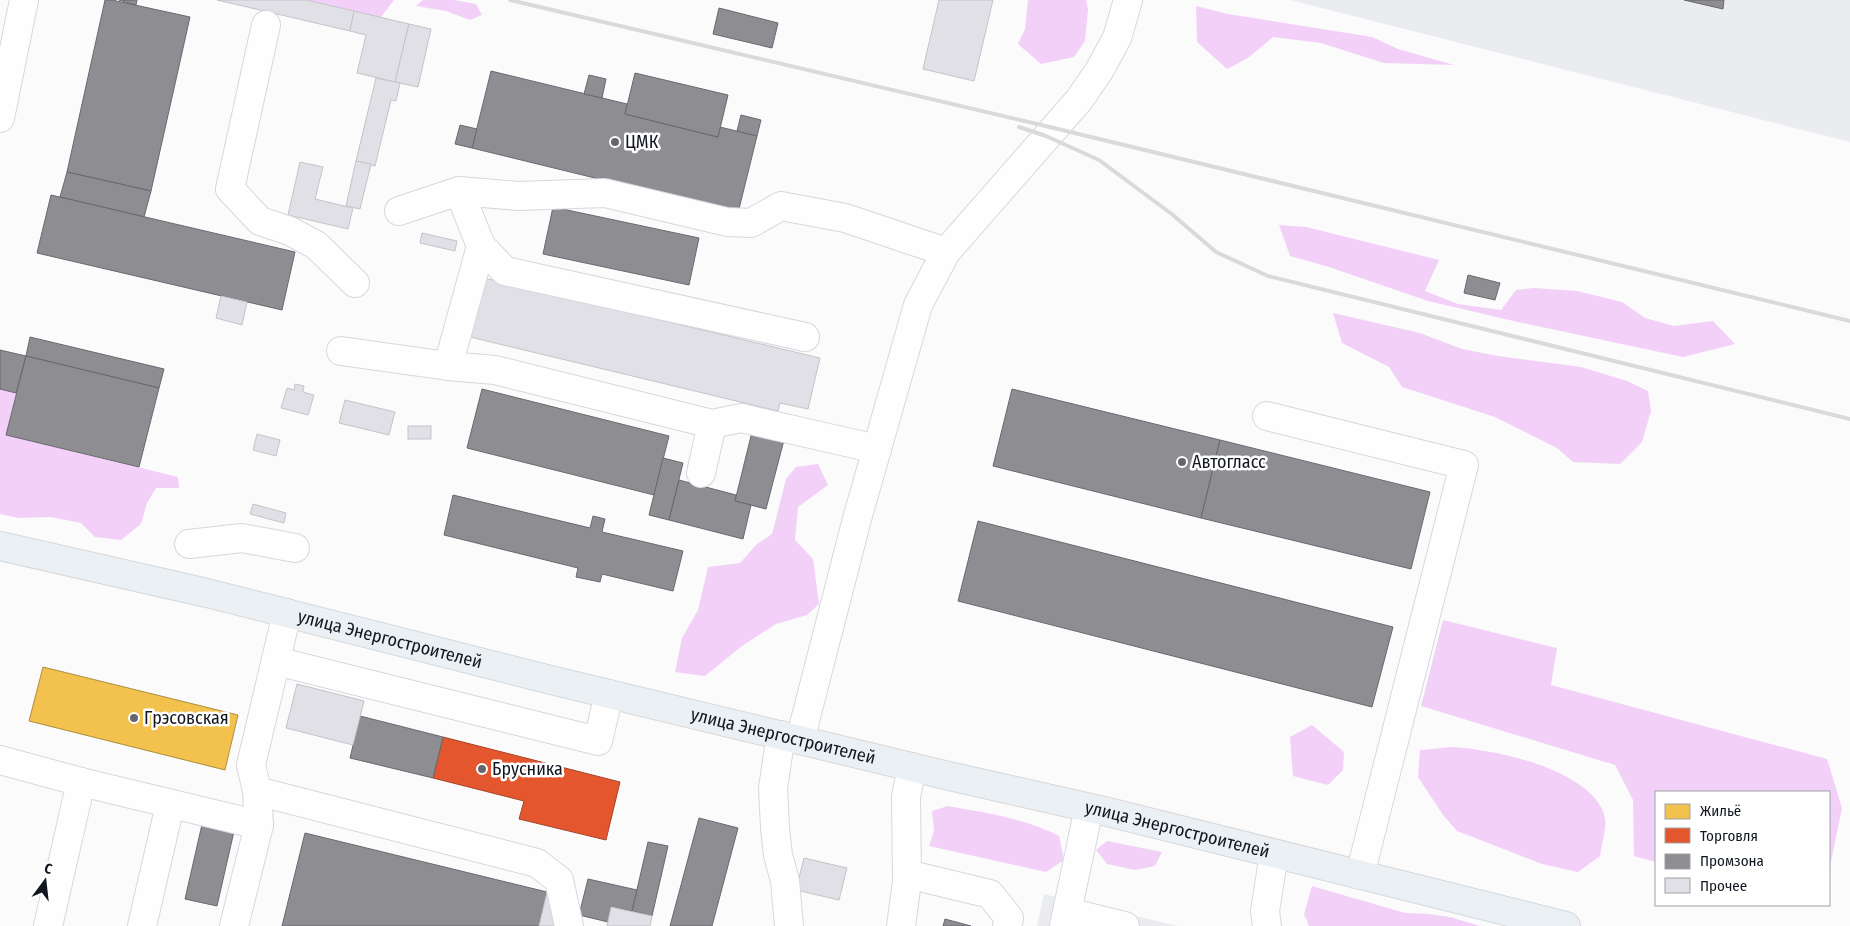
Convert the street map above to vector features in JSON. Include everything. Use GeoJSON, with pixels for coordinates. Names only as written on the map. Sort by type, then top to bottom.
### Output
{"type":"FeatureCollection","features":[{"type":"Feature","properties":{"kind":"main road","name":"улица Энергостроителей"},"geometry":{"type":"LineString","coordinates":[[0,546],[207,593],[609,694],[1089,808],[1552,924]]}},
{"type":"Feature","properties":{"kind":"lane"},"geometry":{"type":"LineString","coordinates":[[0,118],[24,0]]}},
{"type":"Feature","properties":{"kind":"lane"},"geometry":{"type":"LineString","coordinates":[[789,926],[785,881],[778,855],[773,788],[791,738],[857,519],[918,305],[946,252],[1079,100],[1099,71],[1117,38],[1128,0]]}},
{"type":"Feature","properties":{"kind":"lane"},"geometry":{"type":"LineString","coordinates":[[266,25],[230,189],[260,221],[290,231],[316,245],[355,283]]}},
{"type":"Feature","properties":{"kind":"lane"},"geometry":{"type":"LineString","coordinates":[[399,211],[459,191],[518,196],[605,193],[727,222],[751,222],[781,206],[845,218],[946,252]]}},
{"type":"Feature","properties":{"kind":"lane"},"geometry":{"type":"LineString","coordinates":[[459,191],[481,246],[505,271],[805,337]]}},
{"type":"Feature","properties":{"kind":"lane"},"geometry":{"type":"LineString","coordinates":[[448,366],[481,246]]}},
{"type":"Feature","properties":{"kind":"lane"},"geometry":{"type":"LineString","coordinates":[[341,351],[448,366],[496,370],[712,424],[741,418],[876,449]]}},
{"type":"Feature","properties":{"kind":"lane"},"geometry":{"type":"LineString","coordinates":[[1267,416],[1464,465],[1360,875]]}},
{"type":"Feature","properties":{"kind":"lane"},"geometry":{"type":"LineString","coordinates":[[701,472],[712,424]]}},
{"type":"Feature","properties":{"kind":"lane"},"geometry":{"type":"LineString","coordinates":[[189,544],[242,538],[295,548]]}},
{"type":"Feature","properties":{"kind":"lane"},"geometry":{"type":"LineString","coordinates":[[234,926],[259,825],[257,791],[251,765],[287,613]]}},
{"type":"Feature","properties":{"kind":"lane"},"geometry":{"type":"LineString","coordinates":[[276,661],[598,741],[609,694]]}},
{"type":"Feature","properties":{"kind":"lane"},"geometry":{"type":"LineString","coordinates":[[0,760],[170,805],[259,825]]}},
{"type":"Feature","properties":{"kind":"lane"},"geometry":{"type":"LineString","coordinates":[[901,926],[907,874],[906,797],[912,767]]}},
{"type":"Feature","properties":{"kind":"lane"},"geometry":{"type":"LineString","coordinates":[[48,926],[81,782]]}},
{"type":"Feature","properties":{"kind":"lane"},"geometry":{"type":"LineString","coordinates":[[257,791],[537,862],[559,880],[569,926]]}},
{"type":"Feature","properties":{"kind":"lane"},"geometry":{"type":"LineString","coordinates":[[142,926],[170,805]]}},
{"type":"Feature","properties":{"kind":"lane"},"geometry":{"type":"LineString","coordinates":[[1089,808],[1066,919],[1125,926]]}},
{"type":"Feature","properties":{"kind":"lane"},"geometry":{"type":"LineString","coordinates":[[1267,926],[1265,911],[1274,854]]}},
{"type":"Feature","properties":{"kind":"lane"},"geometry":{"type":"LineString","coordinates":[[907,874],[990,894],[1009,918],[1007,926]]}},
{"type":"Feature","properties":{"kind":"shaded area"},"geometry":{"type":"Polygon","coordinates":[[[306,0],[394,0],[381,17],[306,0]]]}},
{"type":"Feature","properties":{"kind":"shaded area"},"geometry":{"type":"Polygon","coordinates":[[[423,0],[454,0],[476,4],[482,15],[470,20],[446,11],[416,6],[423,0]]]}},
{"type":"Feature","properties":{"kind":"shaded area"},"geometry":{"type":"Polygon","coordinates":[[[1028,0],[1086,0],[1088,9],[1085,41],[1074,57],[1041,64],[1018,44],[1025,29],[1028,0]]]}},
{"type":"Feature","properties":{"kind":"shaded area"},"geometry":{"type":"Polygon","coordinates":[[[1290,0],[1850,0],[1850,142],[1290,0]]]}},
{"type":"Feature","properties":{"kind":"shaded area"},"geometry":{"type":"Polygon","coordinates":[[[1196,6],[1228,14],[1372,37],[1398,49],[1454,65],[1384,63],[1321,43],[1273,37],[1248,58],[1227,69],[1197,42],[1196,6]]]}},
{"type":"Feature","properties":{"kind":"shaded area"},"geometry":{"type":"Polygon","coordinates":[[[1279,225],[1306,227],[1439,260],[1425,291],[1458,304],[1501,310],[1516,290],[1534,288],[1577,291],[1622,302],[1645,318],[1674,326],[1713,321],[1735,344],[1683,357],[1428,301],[1329,267],[1290,256],[1279,225]]]}},
{"type":"Feature","properties":{"kind":"shaded area"},"geometry":{"type":"Polygon","coordinates":[[[1333,313],[1420,333],[1462,349],[1498,356],[1581,367],[1627,381],[1648,391],[1651,411],[1642,442],[1620,464],[1573,462],[1557,448],[1495,417],[1402,387],[1389,367],[1342,343],[1333,313]]]}},
{"type":"Feature","properties":{"kind":"shaded area"},"geometry":{"type":"Polygon","coordinates":[[[0,389],[16,393],[6,435],[178,477],[179,488],[156,488],[147,503],[141,524],[121,540],[95,537],[81,523],[51,517],[19,518],[0,514],[0,389]]]}},
{"type":"Feature","properties":{"kind":"shaded area"},"geometry":{"type":"Polygon","coordinates":[[[818,464],[828,485],[798,507],[795,540],[813,559],[819,604],[807,615],[776,624],[742,646],[705,676],[675,672],[682,638],[698,610],[708,567],[740,563],[757,544],[772,534],[786,479],[796,467],[818,464]]]}},
{"type":"Feature","properties":{"kind":"shaded area"},"geometry":{"type":"Polygon","coordinates":[[[1443,620],[1557,648],[1551,685],[1827,759],[1842,808],[1830,866],[1830,791],[1655,791],[1655,862],[1634,856],[1633,800],[1615,765],[1421,706],[1443,620]]]}},
{"type":"Feature","properties":{"kind":"shaded area"},"geometry":{"type":"Polygon","coordinates":[[[1312,725],[1344,752],[1343,770],[1328,785],[1293,776],[1290,737],[1312,725]]]}},
{"type":"Feature","properties":{"kind":"shaded area"},"geometry":{"type":"Polygon","coordinates":[[[1452,747],[1492,752],[1540,765],[1563,775],[1583,787],[1597,801],[1605,818],[1605,832],[1600,856],[1578,872],[1542,864],[1457,831],[1443,815],[1418,777],[1420,750],[1452,747]]]}},
{"type":"Feature","properties":{"kind":"shaded area"},"geometry":{"type":"Polygon","coordinates":[[[948,806],[1005,817],[1033,825],[1059,836],[1064,860],[1046,872],[929,846],[934,831],[932,811],[948,806]]]}},
{"type":"Feature","properties":{"kind":"shaded area"},"geometry":{"type":"Polygon","coordinates":[[[1107,841],[1162,852],[1155,866],[1135,870],[1107,864],[1096,850],[1107,841]]]}},
{"type":"Feature","properties":{"kind":"shaded area"},"geometry":{"type":"Polygon","coordinates":[[[1312,886],[1405,913],[1450,917],[1480,926],[1309,926],[1304,914],[1312,886]]]}},
{"type":"Feature","properties":{"kind":"shaded area"},"geometry":{"type":"Polygon","coordinates":[[[1044,894],[1178,926],[1037,926],[1044,894]]]}},
{"type":"Feature","properties":{"kind":"building: Жильё","name":"Грэсовская"},"geometry":{"type":"Polygon","coordinates":[[[43,667],[238,715],[225,770],[29,721],[43,667]]]}},
{"type":"Feature","properties":{"kind":"building: Торговля"},"geometry":{"type":"Polygon","coordinates":[[[443,737],[620,782],[606,840],[519,819],[524,801],[433,778],[443,737]]]}},
{"type":"Feature","properties":{"kind":"building: Промзона"},"geometry":{"type":"Polygon","coordinates":[[[105,0],[190,17],[151,191],[67,172],[105,0]]]}},
{"type":"Feature","properties":{"kind":"building: Промзона"},"geometry":{"type":"Polygon","coordinates":[[[119,0],[137,0],[136,5],[119,0]]]}},
{"type":"Feature","properties":{"kind":"building: Промзона"},"geometry":{"type":"Polygon","coordinates":[[[1684,0],[1724,0],[1723,9],[1684,0]]]}},
{"type":"Feature","properties":{"kind":"building: Промзона"},"geometry":{"type":"Polygon","coordinates":[[[719,8],[778,23],[772,48],[713,34],[719,8]]]}},
{"type":"Feature","properties":{"kind":"building: Промзона","name":"ЦМК"},"geometry":{"type":"Polygon","coordinates":[[[491,71],[627,104],[625,114],[718,137],[720,127],[757,136],[738,213],[472,148],[491,71]]]}},
{"type":"Feature","properties":{"kind":"building: Промзона"},"geometry":{"type":"Polygon","coordinates":[[[635,73],[728,95],[718,137],[625,114],[635,73]]]}},
{"type":"Feature","properties":{"kind":"building: Промзона"},"geometry":{"type":"Polygon","coordinates":[[[589,75],[606,79],[602,98],[584,94],[589,75]]]}},
{"type":"Feature","properties":{"kind":"building: Промзона"},"geometry":{"type":"Polygon","coordinates":[[[741,115],[761,120],[757,136],[737,131],[741,115]]]}},
{"type":"Feature","properties":{"kind":"building: Промзона"},"geometry":{"type":"Polygon","coordinates":[[[460,125],[477,129],[472,148],[455,144],[460,125]]]}},
{"type":"Feature","properties":{"kind":"building: Промзона"},"geometry":{"type":"Polygon","coordinates":[[[67,172],[151,191],[144,217],[60,197],[67,172]]]}},
{"type":"Feature","properties":{"kind":"building: Промзона"},"geometry":{"type":"Polygon","coordinates":[[[51,195],[295,252],[282,310],[37,253],[51,195]]]}},
{"type":"Feature","properties":{"kind":"building: Промзона"},"geometry":{"type":"Polygon","coordinates":[[[553,207],[699,238],[689,285],[543,254],[553,207]]]}},
{"type":"Feature","properties":{"kind":"building: Промзона"},"geometry":{"type":"Polygon","coordinates":[[[1468,275],[1500,283],[1495,300],[1464,293],[1468,275]]]}},
{"type":"Feature","properties":{"kind":"building: Промзона"},"geometry":{"type":"Polygon","coordinates":[[[30,337],[164,369],[159,388],[26,356],[30,337]]]}},
{"type":"Feature","properties":{"kind":"building: Промзона"},"geometry":{"type":"Polygon","coordinates":[[[0,350],[26,356],[16,393],[0,389],[0,350]]]}},
{"type":"Feature","properties":{"kind":"building: Промзона"},"geometry":{"type":"Polygon","coordinates":[[[26,356],[159,388],[139,467],[6,435],[26,356]]]}},
{"type":"Feature","properties":{"kind":"building: Промзона"},"geometry":{"type":"Polygon","coordinates":[[[482,389],[669,436],[654,495],[467,448],[482,389]]]}},
{"type":"Feature","properties":{"kind":"building: Промзона"},"geometry":{"type":"Polygon","coordinates":[[[1012,389],[1220,440],[1201,518],[993,466],[1012,389]]]}},
{"type":"Feature","properties":{"kind":"building: Промзона"},"geometry":{"type":"Polygon","coordinates":[[[752,432],[784,440],[766,509],[735,501],[752,432]]]}},
{"type":"Feature","properties":{"kind":"building: Промзона"},"geometry":{"type":"Polygon","coordinates":[[[1220,440],[1430,492],[1411,569],[1201,518],[1220,440]]]}},
{"type":"Feature","properties":{"kind":"building: Промзона"},"geometry":{"type":"Polygon","coordinates":[[[663,458],[683,463],[669,520],[649,515],[663,458]]]}},
{"type":"Feature","properties":{"kind":"building: Промзона"},"geometry":{"type":"Polygon","coordinates":[[[679,480],[736,495],[735,501],[751,505],[743,539],[669,520],[679,480]]]}},
{"type":"Feature","properties":{"kind":"building: Промзона"},"geometry":{"type":"Polygon","coordinates":[[[453,495],[590,528],[593,516],[605,519],[602,532],[683,551],[673,591],[602,574],[600,582],[576,577],[578,568],[444,535],[453,495]]]}},
{"type":"Feature","properties":{"kind":"building: Промзона"},"geometry":{"type":"Polygon","coordinates":[[[978,521],[1393,627],[1372,707],[958,601],[978,521]]]}},
{"type":"Feature","properties":{"kind":"building: Промзона"},"geometry":{"type":"Polygon","coordinates":[[[360,716],[443,737],[433,778],[350,758],[360,716]]]}},
{"type":"Feature","properties":{"kind":"building: Промзона"},"geometry":{"type":"Polygon","coordinates":[[[699,818],[738,828],[712,926],[670,926],[699,818]]]}},
{"type":"Feature","properties":{"kind":"building: Промзона"},"geometry":{"type":"Polygon","coordinates":[[[203,820],[235,827],[217,906],[185,899],[203,820]]]}},
{"type":"Feature","properties":{"kind":"building: Промзона"},"geometry":{"type":"Polygon","coordinates":[[[305,833],[547,892],[539,926],[282,926],[305,833]]]}},
{"type":"Feature","properties":{"kind":"building: Промзона"},"geometry":{"type":"Polygon","coordinates":[[[648,842],[668,846],[652,916],[632,911],[648,842]]]}},
{"type":"Feature","properties":{"kind":"building: Промзона"},"geometry":{"type":"Polygon","coordinates":[[[588,879],[637,890],[632,911],[611,907],[608,922],[579,915],[588,879]]]}},
{"type":"Feature","properties":{"kind":"building: Промзона"},"geometry":{"type":"Polygon","coordinates":[[[945,919],[971,926],[943,926],[945,919]]]}},
{"type":"Feature","properties":{"kind":"building: Прочее"},"geometry":{"type":"Polygon","coordinates":[[[217,0],[306,0],[354,11],[350,31],[217,0]]]}},
{"type":"Feature","properties":{"kind":"building: Прочее"},"geometry":{"type":"Polygon","coordinates":[[[939,0],[993,0],[974,81],[923,69],[939,0]]]}},
{"type":"Feature","properties":{"kind":"building: Прочее"},"geometry":{"type":"Polygon","coordinates":[[[354,11],[409,24],[395,82],[357,73],[366,35],[350,31],[354,11]]]}},
{"type":"Feature","properties":{"kind":"building: Прочее"},"geometry":{"type":"Polygon","coordinates":[[[409,24],[431,29],[418,87],[395,82],[409,24]]]}},
{"type":"Feature","properties":{"kind":"building: Прочее"},"geometry":{"type":"Polygon","coordinates":[[[376,78],[400,83],[396,101],[391,100],[375,166],[356,161],[376,78]]]}},
{"type":"Feature","properties":{"kind":"building: Прочее"},"geometry":{"type":"Polygon","coordinates":[[[356,161],[371,164],[360,209],[346,206],[356,161]]]}},
{"type":"Feature","properties":{"kind":"building: Прочее"},"geometry":{"type":"Polygon","coordinates":[[[300,162],[323,167],[315,199],[353,208],[348,229],[288,215],[300,162]]]}},
{"type":"Feature","properties":{"kind":"building: Прочее"},"geometry":{"type":"Polygon","coordinates":[[[422,233],[457,241],[455,251],[420,243],[422,233]]]}},
{"type":"Feature","properties":{"kind":"building: Прочее"},"geometry":{"type":"Polygon","coordinates":[[[484,278],[820,358],[808,409],[780,403],[778,411],[470,337],[484,278]]]}},
{"type":"Feature","properties":{"kind":"building: Прочее"},"geometry":{"type":"Polygon","coordinates":[[[221,296],[247,302],[242,325],[216,318],[221,296]]]}},
{"type":"Feature","properties":{"kind":"building: Прочее"},"geometry":{"type":"Polygon","coordinates":[[[295,384],[304,386],[303,392],[314,395],[308,415],[281,408],[287,388],[294,390],[295,384]]]}},
{"type":"Feature","properties":{"kind":"building: Прочее"},"geometry":{"type":"Polygon","coordinates":[[[345,400],[395,412],[389,435],[339,423],[345,400]]]}},
{"type":"Feature","properties":{"kind":"building: Прочее"},"geometry":{"type":"Polygon","coordinates":[[[408,426],[431,426],[431,439],[408,439],[408,426]]]}},
{"type":"Feature","properties":{"kind":"building: Прочее"},"geometry":{"type":"Polygon","coordinates":[[[257,434],[280,440],[276,456],[253,450],[257,434]]]}},
{"type":"Feature","properties":{"kind":"building: Прочее"},"geometry":{"type":"Polygon","coordinates":[[[253,504],[286,513],[284,523],[250,514],[253,504]]]}},
{"type":"Feature","properties":{"kind":"building: Прочее"},"geometry":{"type":"Polygon","coordinates":[[[297,684],[364,701],[353,745],[286,728],[297,684]]]}},
{"type":"Feature","properties":{"kind":"building: Прочее"},"geometry":{"type":"Polygon","coordinates":[[[804,858],[847,868],[839,900],[796,890],[804,858]]]}},
{"type":"Feature","properties":{"kind":"building: Прочее"},"geometry":{"type":"Polygon","coordinates":[[[547,892],[556,926],[539,926],[547,892]]]}},
{"type":"Feature","properties":{"kind":"building: Прочее"},"geometry":{"type":"Polygon","coordinates":[[[611,907],[652,916],[650,926],[607,926],[611,907]]]}},
{"type":"Feature","properties":{"kind":"railway"},"geometry":{"type":"LineString","coordinates":[[510,0],[1054,128],[1850,321]]}},
{"type":"Feature","properties":{"kind":"railway"},"geometry":{"type":"LineString","coordinates":[[1019,127],[1046,136],[1099,160],[1173,215],[1216,252],[1268,276],[1850,419]]}},
{"type":"Feature","properties":{"kind":"place","name":"ЦМК"},"geometry":{"type":"Point","coordinates":[615,142]}},
{"type":"Feature","properties":{"kind":"place","name":"Автогласс"},"geometry":{"type":"Point","coordinates":[1182,462]}},
{"type":"Feature","properties":{"kind":"place","name":"Грэсовская"},"geometry":{"type":"Point","coordinates":[134,718]}},
{"type":"Feature","properties":{"kind":"place","name":"Брусника"},"geometry":{"type":"Point","coordinates":[482,769]}}]}
